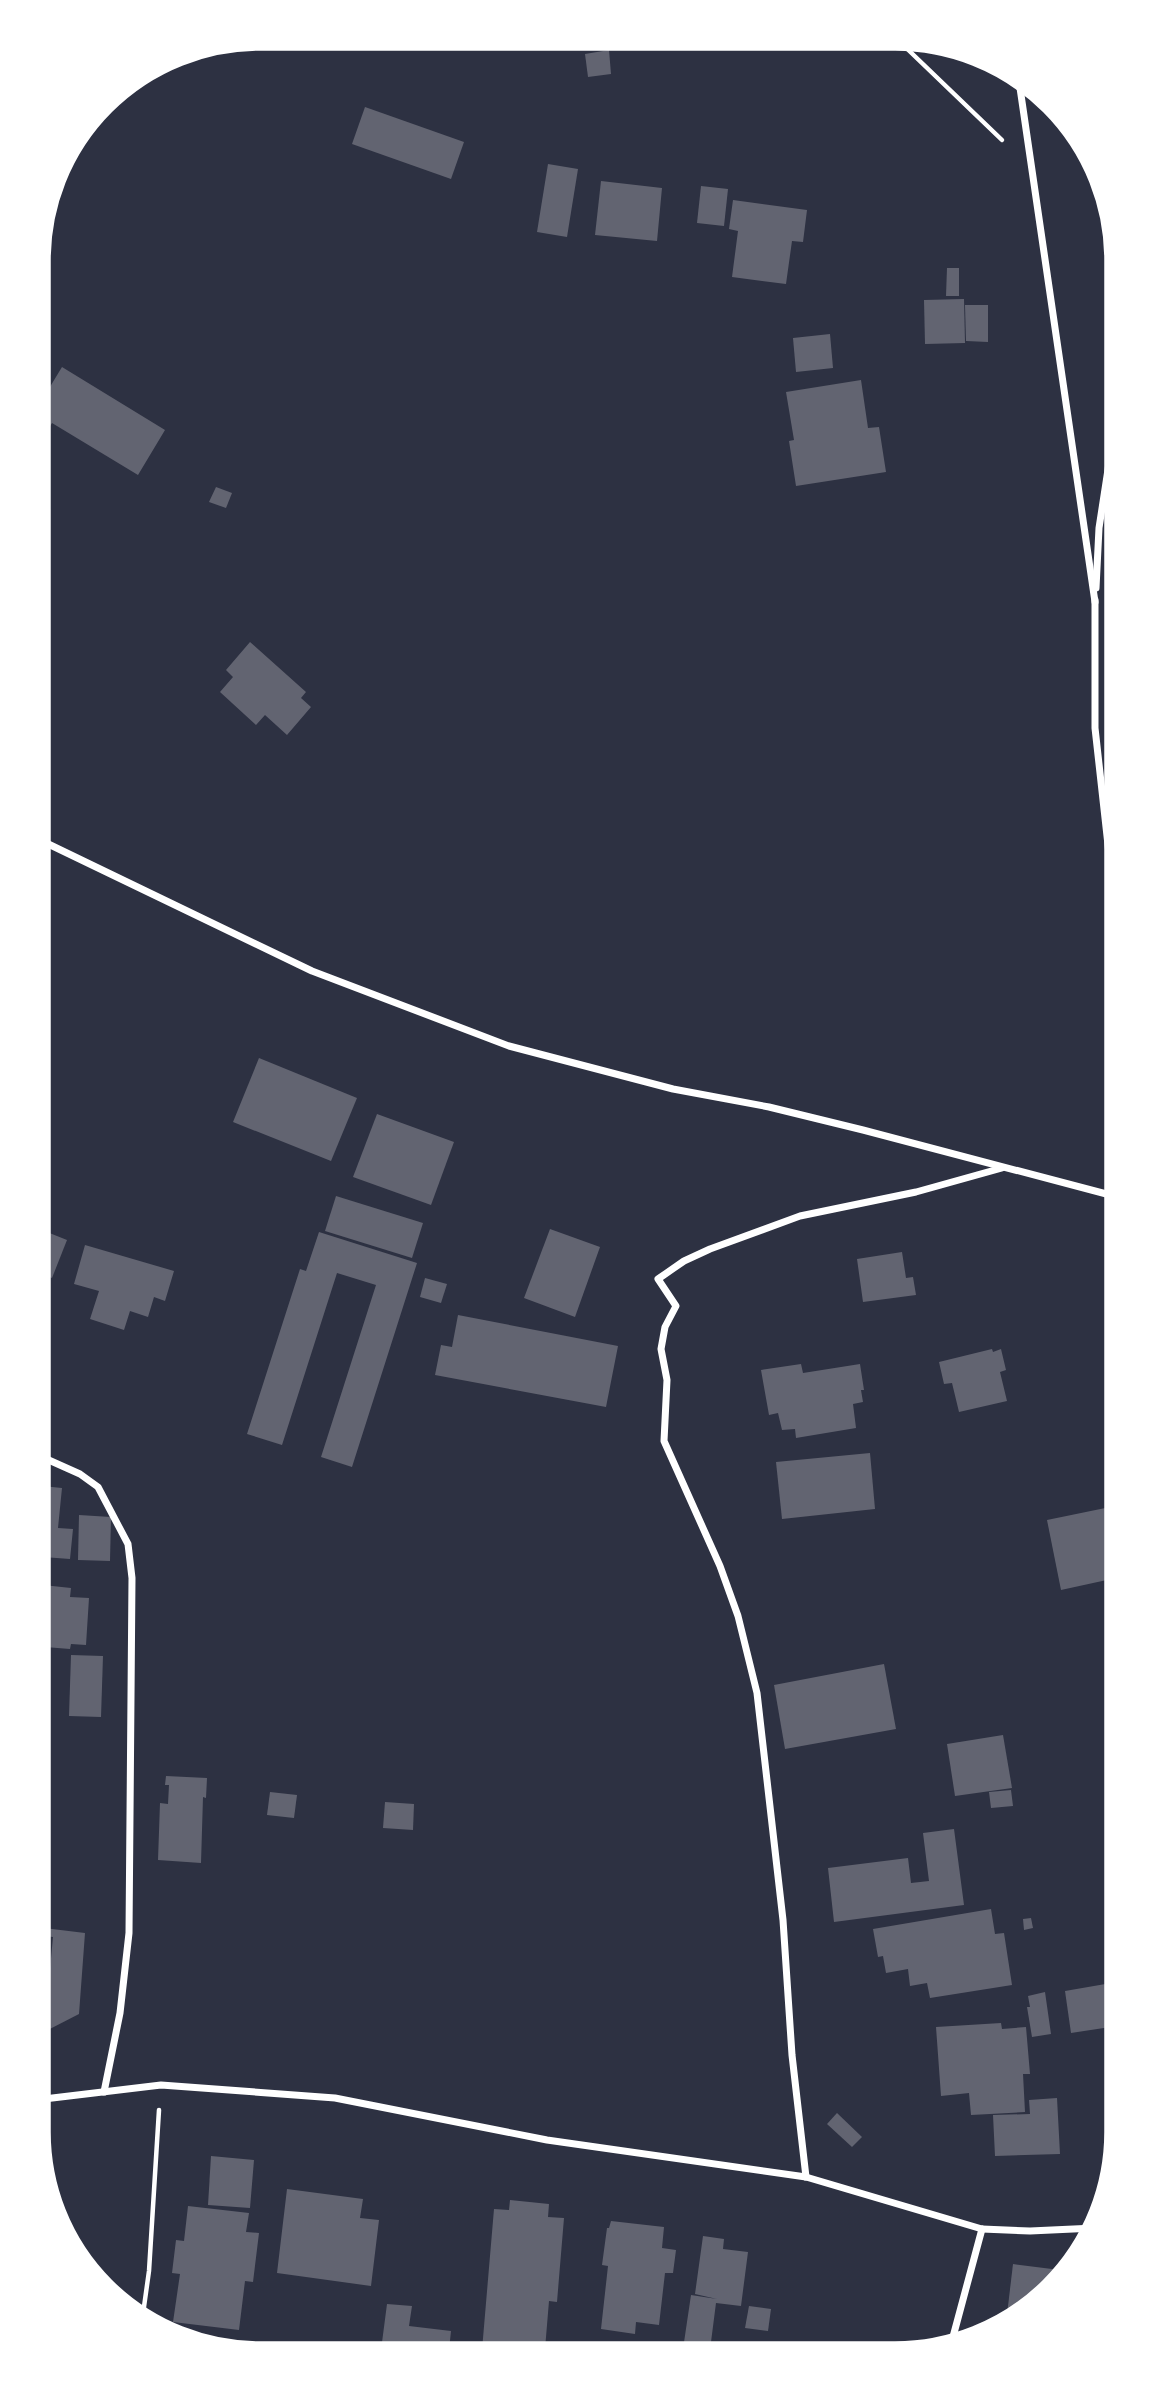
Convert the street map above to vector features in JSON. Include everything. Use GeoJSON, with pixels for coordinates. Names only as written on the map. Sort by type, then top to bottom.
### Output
{"type":"FeatureCollection","features":[{"type":"Feature","properties":{"kind":"street"},"geometry":{"type":"LineString","coordinates":[[1021,91],[1095,602]]}},
{"type":"Feature","properties":{"kind":"street"},"geometry":{"type":"LineString","coordinates":[[1106,482],[1099,527],[1095,602],[1095,728],[1106,827]]}},
{"type":"Feature","properties":{"kind":"street"},"geometry":{"type":"LineString","coordinates":[[49,844],[312,971],[509,1046],[673,1089],[769,1107],[863,1130],[1106,1194]]}},
{"type":"Feature","properties":{"kind":"street"},"geometry":{"type":"LineString","coordinates":[[806,2177],[792,2055],[783,1920],[757,1693],[738,1616],[720,1566],[664,1441],[667,1380],[662,1349],[665,1327],[676,1306],[659,1279],[684,1261],[710,1249],[800,1216],[916,1192],[1002,1168]]}},
{"type":"Feature","properties":{"kind":"street"},"geometry":{"type":"LineString","coordinates":[[49,1460],[80,1474],[98,1486],[128,1545],[132,1578],[129,1933],[120,2014],[104,2092]]}},
{"type":"Feature","properties":{"kind":"street"},"geometry":{"type":"LineString","coordinates":[[49,2098],[161,2085],[335,2098],[547,2140],[806,2177],[982,2229],[1030,2231],[1082,2229]]}},
{"type":"Feature","properties":{"kind":"street"},"geometry":{"type":"LineString","coordinates":[[953,2335],[982,2229]]}},
{"type":"Feature","properties":{"kind":"path"},"geometry":{"type":"LineString","coordinates":[[908,49],[999,137],[1031,160]]}},
{"type":"Feature","properties":{"kind":"path"},"geometry":{"type":"LineString","coordinates":[[144,2308],[149,2271],[161,2085]]}},
{"type":"Feature","properties":{"kind":"building"},"geometry":{"type":"Polygon","coordinates":[[[609,50],[611,74],[588,77],[585,54],[609,50]]]}},
{"type":"Feature","properties":{"kind":"building"},"geometry":{"type":"Polygon","coordinates":[[[365,107],[464,142],[451,179],[352,144],[365,107]]]}},
{"type":"Feature","properties":{"kind":"building"},"geometry":{"type":"Polygon","coordinates":[[[548,164],[578,169],[567,237],[537,232],[548,164]]]}},
{"type":"Feature","properties":{"kind":"building"},"geometry":{"type":"Polygon","coordinates":[[[601,181],[662,188],[657,241],[595,235],[601,181]]]}},
{"type":"Feature","properties":{"kind":"building"},"geometry":{"type":"Polygon","coordinates":[[[701,186],[728,189],[724,226],[697,223],[701,186]]]}},
{"type":"Feature","properties":{"kind":"building"},"geometry":{"type":"Polygon","coordinates":[[[733,200],[807,210],[803,242],[792,241],[786,284],[732,277],[738,231],[729,229],[733,200]]]}},
{"type":"Feature","properties":{"kind":"building"},"geometry":{"type":"Polygon","coordinates":[[[947,268],[959,268],[959,296],[946,296],[947,268]]]}},
{"type":"Feature","properties":{"kind":"building"},"geometry":{"type":"Polygon","coordinates":[[[964,299],[965,343],[925,344],[924,300],[964,299]]]}},
{"type":"Feature","properties":{"kind":"building"},"geometry":{"type":"Polygon","coordinates":[[[965,305],[988,305],[988,342],[966,341],[965,305]]]}},
{"type":"Feature","properties":{"kind":"building"},"geometry":{"type":"Polygon","coordinates":[[[830,334],[833,368],[796,372],[793,338],[830,334]]]}},
{"type":"Feature","properties":{"kind":"building"},"geometry":{"type":"Polygon","coordinates":[[[62,367],[165,430],[138,475],[52,423],[49,428],[49,388],[62,367]]]}},
{"type":"Feature","properties":{"kind":"building"},"geometry":{"type":"Polygon","coordinates":[[[861,380],[868,428],[879,427],[886,472],[796,486],[789,441],[794,440],[786,392],[861,380]]]}},
{"type":"Feature","properties":{"kind":"building"},"geometry":{"type":"Polygon","coordinates":[[[216,487],[232,493],[226,508],[209,502],[216,487]]]}},
{"type":"Feature","properties":{"kind":"building"},"geometry":{"type":"Polygon","coordinates":[[[250,642],[306,692],[301,698],[311,707],[287,735],[265,715],[256,725],[220,692],[233,677],[226,670],[250,642]]]}},
{"type":"Feature","properties":{"kind":"building"},"geometry":{"type":"Polygon","coordinates":[[[259,1058],[357,1098],[331,1161],[233,1122],[259,1058]]]}},
{"type":"Feature","properties":{"kind":"building"},"geometry":{"type":"Polygon","coordinates":[[[377,1114],[454,1142],[431,1205],[353,1177],[377,1114]]]}},
{"type":"Feature","properties":{"kind":"building"},"geometry":{"type":"Polygon","coordinates":[[[336,1196],[423,1223],[412,1258],[325,1231],[336,1196]]]}},
{"type":"Feature","properties":{"kind":"building"},"geometry":{"type":"Polygon","coordinates":[[[550,1229],[600,1247],[575,1317],[524,1298],[550,1229]]]}},
{"type":"Feature","properties":{"kind":"building"},"geometry":{"type":"Polygon","coordinates":[[[319,1232],[417,1263],[352,1467],[321,1457],[376,1285],[337,1273],[282,1445],[247,1434],[300,1269],[306,1271],[319,1232]]]}},
{"type":"Feature","properties":{"kind":"building"},"geometry":{"type":"Polygon","coordinates":[[[49,1233],[67,1240],[52,1278],[49,1277],[49,1233]]]}},
{"type":"Feature","properties":{"kind":"building"},"geometry":{"type":"Polygon","coordinates":[[[85,1245],[174,1271],[165,1301],[154,1297],[148,1317],[130,1311],[124,1330],[90,1319],[99,1291],[74,1284],[85,1245]]]}},
{"type":"Feature","properties":{"kind":"building"},"geometry":{"type":"Polygon","coordinates":[[[902,1252],[906,1278],[913,1277],[916,1295],[863,1302],[857,1259],[902,1252]]]}},
{"type":"Feature","properties":{"kind":"building"},"geometry":{"type":"Polygon","coordinates":[[[425,1278],[447,1284],[441,1303],[420,1297],[425,1278]]]}},
{"type":"Feature","properties":{"kind":"building"},"geometry":{"type":"Polygon","coordinates":[[[458,1315],[618,1346],[606,1407],[435,1375],[441,1345],[452,1347],[458,1315]]]}},
{"type":"Feature","properties":{"kind":"building"},"geometry":{"type":"Polygon","coordinates":[[[992,1349],[993,1352],[1001,1349],[1006,1370],[1000,1372],[1007,1401],[959,1412],[952,1383],[944,1384],[939,1362],[992,1349]]]}},
{"type":"Feature","properties":{"kind":"building"},"geometry":{"type":"Polygon","coordinates":[[[801,1364],[803,1373],[860,1364],[864,1390],[861,1390],[863,1402],[853,1404],[856,1428],[796,1438],[795,1429],[782,1430],[778,1413],[769,1415],[761,1370],[801,1364]]]}},
{"type":"Feature","properties":{"kind":"building"},"geometry":{"type":"Polygon","coordinates":[[[870,1453],[875,1509],[782,1519],[776,1462],[870,1453]]]}},
{"type":"Feature","properties":{"kind":"building"},"geometry":{"type":"Polygon","coordinates":[[[49,1487],[62,1488],[58,1528],[73,1529],[70,1559],[49,1557],[49,1487]]]}},
{"type":"Feature","properties":{"kind":"building"},"geometry":{"type":"Polygon","coordinates":[[[1106,1508],[1106,1580],[1061,1590],[1047,1520],[1106,1508]]]}},
{"type":"Feature","properties":{"kind":"building"},"geometry":{"type":"Polygon","coordinates":[[[79,1515],[111,1517],[110,1561],[78,1560],[79,1515]]]}},
{"type":"Feature","properties":{"kind":"building"},"geometry":{"type":"Polygon","coordinates":[[[49,1586],[71,1588],[70,1597],[89,1598],[86,1645],[71,1644],[70,1649],[49,1647],[49,1586]]]}},
{"type":"Feature","properties":{"kind":"building"},"geometry":{"type":"Polygon","coordinates":[[[71,1655],[103,1656],[101,1717],[69,1716],[71,1655]]]}},
{"type":"Feature","properties":{"kind":"building"},"geometry":{"type":"Polygon","coordinates":[[[884,1664],[896,1729],[785,1749],[774,1685],[884,1664]]]}},
{"type":"Feature","properties":{"kind":"building"},"geometry":{"type":"Polygon","coordinates":[[[1003,1735],[1012,1788],[955,1796],[947,1744],[1003,1735]]]}},
{"type":"Feature","properties":{"kind":"building"},"geometry":{"type":"Polygon","coordinates":[[[166,1776],[207,1778],[206,1798],[203,1797],[201,1863],[158,1860],[160,1803],[168,1804],[169,1785],[165,1785],[166,1776]]]}},
{"type":"Feature","properties":{"kind":"building"},"geometry":{"type":"Polygon","coordinates":[[[1011,1790],[1013,1806],[991,1808],[989,1792],[1011,1790]]]}},
{"type":"Feature","properties":{"kind":"building"},"geometry":{"type":"Polygon","coordinates":[[[270,1792],[297,1795],[294,1818],[267,1815],[270,1792]]]}},
{"type":"Feature","properties":{"kind":"building"},"geometry":{"type":"Polygon","coordinates":[[[385,1802],[414,1804],[413,1830],[383,1828],[385,1802]]]}},
{"type":"Feature","properties":{"kind":"building"},"geometry":{"type":"Polygon","coordinates":[[[954,1829],[964,1905],[834,1922],[828,1868],[908,1858],[911,1883],[929,1881],[923,1833],[954,1829]]]}},
{"type":"Feature","properties":{"kind":"building"},"geometry":{"type":"Polygon","coordinates":[[[991,1909],[995,1934],[1004,1933],[1012,1985],[930,1998],[927,1983],[910,1986],[908,1969],[886,1973],[883,1956],[878,1957],[873,1929],[991,1909]]]}},
{"type":"Feature","properties":{"kind":"building"},"geometry":{"type":"Polygon","coordinates":[[[1031,1918],[1033,1928],[1024,1930],[1023,1919],[1031,1918]]]}},
{"type":"Feature","properties":{"kind":"building"},"geometry":{"type":"Polygon","coordinates":[[[49,1929],[85,1933],[79,2014],[49,2029],[49,1979],[53,1937],[49,1937],[49,1929]]]}},
{"type":"Feature","properties":{"kind":"building"},"geometry":{"type":"Polygon","coordinates":[[[1106,1984],[1106,2028],[1071,2033],[1065,1991],[1106,1984]]]}},
{"type":"Feature","properties":{"kind":"building"},"geometry":{"type":"Polygon","coordinates":[[[1045,1992],[1051,2034],[1032,2037],[1028,1996],[1045,1992]]]}},
{"type":"Feature","properties":{"kind":"building"},"geometry":{"type":"Polygon","coordinates":[[[1001,2023],[1002,2029],[1026,2027],[1030,2074],[1023,2074],[1025,2112],[971,2115],[969,2093],[941,2096],[936,2027],[1001,2023]]]}},
{"type":"Feature","properties":{"kind":"building"},"geometry":{"type":"Polygon","coordinates":[[[1057,2098],[1060,2154],[995,2156],[993,2115],[1030,2114],[1029,2100],[1057,2098]]]}},
{"type":"Feature","properties":{"kind":"building"},"geometry":{"type":"Polygon","coordinates":[[[837,2113],[862,2137],[852,2147],[827,2124],[837,2113]]]}},
{"type":"Feature","properties":{"kind":"building"},"geometry":{"type":"Polygon","coordinates":[[[211,2156],[254,2160],[250,2208],[208,2205],[211,2156]]]}},
{"type":"Feature","properties":{"kind":"building"},"geometry":{"type":"Polygon","coordinates":[[[287,2189],[363,2199],[360,2218],[379,2220],[371,2286],[277,2273],[287,2189]]]}},
{"type":"Feature","properties":{"kind":"building"},"geometry":{"type":"Polygon","coordinates":[[[510,2200],[549,2204],[548,2217],[564,2218],[557,2302],[549,2301],[546,2343],[483,2343],[494,2209],[509,2210],[510,2200]]]}},
{"type":"Feature","properties":{"kind":"building"},"geometry":{"type":"Polygon","coordinates":[[[188,2206],[249,2213],[246,2232],[259,2233],[253,2282],[245,2281],[239,2330],[173,2322],[180,2274],[172,2273],[176,2240],[184,2241],[188,2206]]]}},
{"type":"Feature","properties":{"kind":"building"},"geometry":{"type":"Polygon","coordinates":[[[611,2221],[664,2227],[662,2248],[676,2250],[673,2273],[665,2273],[659,2325],[636,2322],[635,2334],[601,2329],[608,2266],[602,2265],[607,2228],[611,2221]]]}},
{"type":"Feature","properties":{"kind":"building"},"geometry":{"type":"Polygon","coordinates":[[[703,2236],[724,2239],[723,2249],[748,2252],[741,2306],[716,2303],[711,2342],[716,2343],[684,2343],[691,2295],[717,2299],[695,2294],[703,2236]]]}},
{"type":"Feature","properties":{"kind":"building"},"geometry":{"type":"Polygon","coordinates":[[[1013,2264],[1055,2269],[1034,2291],[1008,2310],[1013,2264]]]}},
{"type":"Feature","properties":{"kind":"building"},"geometry":{"type":"Polygon","coordinates":[[[387,2304],[412,2306],[409,2326],[451,2331],[450,2343],[382,2343],[387,2304]]]}},
{"type":"Feature","properties":{"kind":"building"},"geometry":{"type":"Polygon","coordinates":[[[749,2306],[771,2309],[768,2331],[745,2328],[749,2306]]]}}]}
